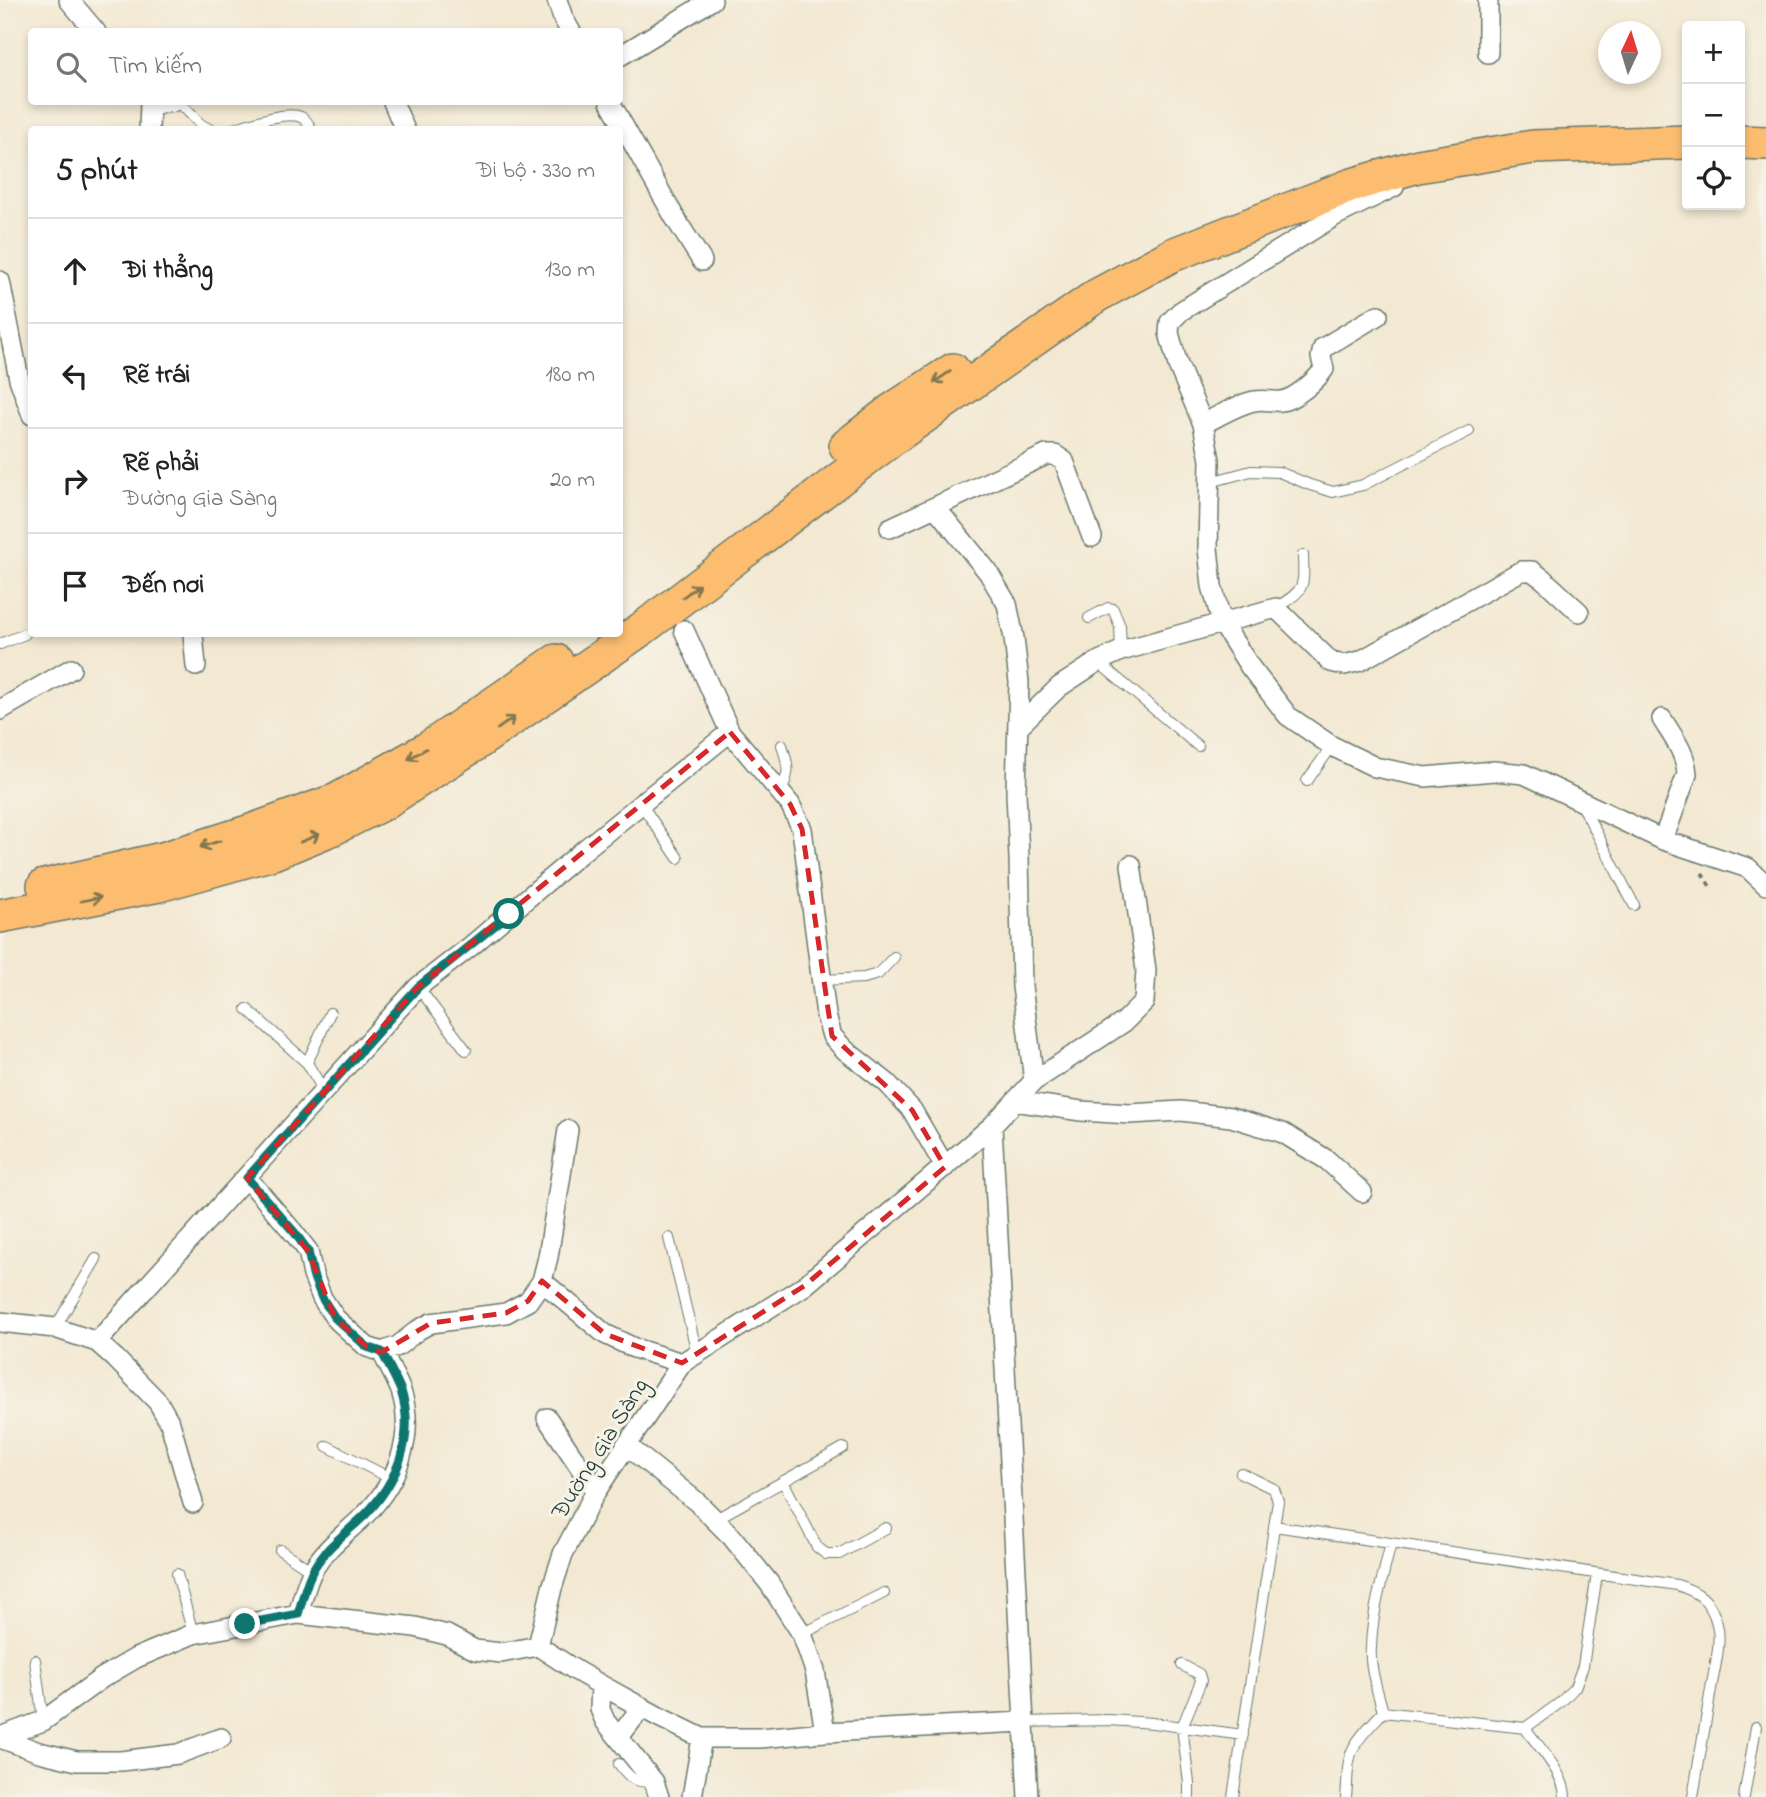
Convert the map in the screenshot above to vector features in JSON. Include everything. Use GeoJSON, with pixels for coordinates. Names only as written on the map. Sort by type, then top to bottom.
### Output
{"type":"FeatureCollection","features":[{"type":"Feature","properties":{"kind":"highway"},"geometry":{"type":"LineString","coordinates":[[623,615],[892,410],[1099,273],[1184,228],[1247,202],[1414,149],[1468,138],[1557,127],[1682,123]]}},
{"type":"Feature","properties":{"kind":"highway"},"geometry":{"type":"LineString","coordinates":[[1745,123],[1766,123]]}},
{"type":"Feature","properties":{"kind":"highway"},"geometry":{"type":"LineString","coordinates":[[0,916],[159,885],[273,853],[336,827],[382,804],[477,743],[643,628],[895,437],[1096,296],[1172,255],[1353,184],[1418,166],[1533,147],[1682,142]]}},
{"type":"Feature","properties":{"kind":"highway"},"geometry":{"type":"LineString","coordinates":[[1745,142],[1766,143]]}},
{"type":"Feature","properties":{"kind":"highway"},"geometry":{"type":"LineString","coordinates":[[0,894],[166,858],[337,800],[427,749],[592,637]]}},
{"type":"Feature","properties":{"kind":"street"},"geometry":{"type":"LineString","coordinates":[[69,0],[93,28]]}},
{"type":"Feature","properties":{"kind":"street"},"geometry":{"type":"LineString","coordinates":[[557,0],[569,28]]}},
{"type":"Feature","properties":{"kind":"street"},"geometry":{"type":"LineString","coordinates":[[623,54],[712,0]]}},
{"type":"Feature","properties":{"kind":"street"},"geometry":{"type":"LineString","coordinates":[[1488,0],[1488,53]]}},
{"type":"Feature","properties":{"kind":"street"},"geometry":{"type":"LineString","coordinates":[[149,126],[150,105]]}},
{"type":"Feature","properties":{"kind":"street"},"geometry":{"type":"LineString","coordinates":[[394,105],[403,126]]}},
{"type":"Feature","properties":{"kind":"street"},"geometry":{"type":"LineString","coordinates":[[612,105],[702,261]]}},
{"type":"Feature","properties":{"kind":"street"},"geometry":{"type":"LineString","coordinates":[[1394,187],[1335,216],[1181,311],[1170,322],[1169,333],[1178,365],[1203,424],[1210,460],[1208,548],[1212,586],[1222,623],[1250,667],[1288,716],[1332,746],[1375,767],[1425,777],[1494,771],[1524,774],[1663,839],[1748,868],[1766,885]]}},
{"type":"Feature","properties":{"kind":"street"},"geometry":{"type":"LineString","coordinates":[[0,281],[19,379],[28,404]]}},
{"type":"Feature","properties":{"kind":"street"},"geometry":{"type":"LineString","coordinates":[[1203,424],[1251,401],[1290,400],[1319,377],[1324,369],[1321,357],[1323,348],[1378,315]]}},
{"type":"Feature","properties":{"kind":"street"},"geometry":{"type":"LineString","coordinates":[[890,528],[1046,455],[1055,455],[1064,461],[1092,537]]}},
{"type":"Feature","properties":{"kind":"street"},"geometry":{"type":"LineString","coordinates":[[936,508],[988,572],[1007,604],[1014,638],[1019,682],[1016,792],[1021,972],[1034,1081]]}},
{"type":"Feature","properties":{"kind":"street"},"geometry":{"type":"LineString","coordinates":[[1018,727],[1059,687],[1097,662],[1121,651],[1276,608],[1331,662],[1344,665],[1360,661],[1521,571],[1532,572],[1543,579],[1578,612]]}},
{"type":"Feature","properties":{"kind":"street"},"geometry":{"type":"LineString","coordinates":[[684,630],[730,732],[790,804],[802,829],[826,1015],[832,1036],[845,1050],[887,1083],[912,1110],[945,1167]]}},
{"type":"Feature","properties":{"kind":"street"},"geometry":{"type":"LineString","coordinates":[[193,637],[196,666]]}},
{"type":"Feature","properties":{"kind":"street"},"geometry":{"type":"LineString","coordinates":[[0,710],[71,669]]}},
{"type":"Feature","properties":{"kind":"street"},"geometry":{"type":"LineString","coordinates":[[1662,719],[1683,754],[1687,774],[1663,839]]}},
{"type":"Feature","properties":{"kind":"street"},"geometry":{"type":"LineString","coordinates":[[97,1342],[418,987],[730,732]]}},
{"type":"Feature","properties":{"kind":"street","name":"Đường Gia Sàng"},"geometry":{"type":"LineString","coordinates":[[538,1646],[552,1588],[564,1554],[596,1491],[690,1358],[804,1286],[992,1126],[1034,1081],[1124,1023],[1144,1002],[1146,970],[1131,866]]}},
{"type":"Feature","properties":{"kind":"street"},"geometry":{"type":"LineString","coordinates":[[1015,1101],[1082,1111],[1130,1114],[1181,1111],[1231,1118],[1283,1133],[1327,1160],[1362,1192]]}},
{"type":"Feature","properties":{"kind":"street"},"geometry":{"type":"LineString","coordinates":[[992,1126],[1028,1797]]}},
{"type":"Feature","properties":{"kind":"street"},"geometry":{"type":"LineString","coordinates":[[247,1178],[308,1251],[322,1298],[335,1318],[367,1347],[382,1352],[398,1346],[431,1323],[506,1313],[528,1301],[542,1281],[548,1257],[568,1130]]}},
{"type":"Feature","properties":{"kind":"street"},"geometry":{"type":"LineString","coordinates":[[542,1281],[605,1334],[634,1348],[690,1358]]}},
{"type":"Feature","properties":{"kind":"street"},"geometry":{"type":"LineString","coordinates":[[0,1322],[55,1328],[97,1342],[158,1402],[170,1423],[193,1503]]}},
{"type":"Feature","properties":{"kind":"street"},"geometry":{"type":"LineString","coordinates":[[298,1614],[312,1571],[324,1553],[367,1513],[392,1480],[404,1451],[407,1421],[401,1391],[382,1352]]}},
{"type":"Feature","properties":{"kind":"street"},"geometry":{"type":"LineString","coordinates":[[547,1418],[596,1491]]}},
{"type":"Feature","properties":{"kind":"street"},"geometry":{"type":"LineString","coordinates":[[626,1446],[697,1502],[732,1537],[769,1583],[802,1634],[815,1671],[825,1732]]}},
{"type":"Feature","properties":{"kind":"street"},"geometry":{"type":"LineString","coordinates":[[0,1737],[43,1721],[102,1678],[136,1658],[193,1634],[298,1614],[415,1627],[447,1635],[475,1650],[500,1653],[538,1646],[601,1685],[702,1738],[760,1738],[1023,1722]]}},
{"type":"Feature","properties":{"kind":"street"},"geometry":{"type":"LineString","coordinates":[[601,1685],[600,1709],[605,1721],[657,1790]]}},
{"type":"Feature","properties":{"kind":"street"},"geometry":{"type":"LineString","coordinates":[[619,1737],[642,1707]]}},
{"type":"Feature","properties":{"kind":"street"},"geometry":{"type":"LineString","coordinates":[[0,1737],[39,1752],[76,1761],[121,1761],[178,1754],[221,1738]]}},
{"type":"Feature","properties":{"kind":"street"},"geometry":{"type":"LineString","coordinates":[[692,1797],[702,1738]]}},
{"type":"Feature","properties":{"kind":"lane"},"geometry":{"type":"LineString","coordinates":[[182,105],[204,126]]}},
{"type":"Feature","properties":{"kind":"lane"},"geometry":{"type":"LineString","coordinates":[[245,126],[286,115],[299,116],[309,126]]}},
{"type":"Feature","properties":{"kind":"lane"},"geometry":{"type":"LineString","coordinates":[[1210,482],[1251,471],[1279,472],[1333,492],[1363,485],[1469,431]]}},
{"type":"Feature","properties":{"kind":"lane"},"geometry":{"type":"LineString","coordinates":[[1276,608],[1297,594],[1302,586],[1303,555]]}},
{"type":"Feature","properties":{"kind":"lane"},"geometry":{"type":"LineString","coordinates":[[1089,618],[1108,608],[1113,609],[1119,626],[1121,651]]}},
{"type":"Feature","properties":{"kind":"lane"},"geometry":{"type":"LineString","coordinates":[[0,644],[25,634]]}},
{"type":"Feature","properties":{"kind":"lane"},"geometry":{"type":"LineString","coordinates":[[1097,662],[1198,747]]}},
{"type":"Feature","properties":{"kind":"lane"},"geometry":{"type":"LineString","coordinates":[[781,793],[789,774],[782,745]]}},
{"type":"Feature","properties":{"kind":"lane"},"geometry":{"type":"LineString","coordinates":[[1307,781],[1332,746]]}},
{"type":"Feature","properties":{"kind":"lane"},"geometry":{"type":"LineString","coordinates":[[1579,800],[1634,905]]}},
{"type":"Feature","properties":{"kind":"lane"},"geometry":{"type":"LineString","coordinates":[[641,804],[678,858]]}},
{"type":"Feature","properties":{"kind":"lane"},"geometry":{"type":"LineString","coordinates":[[822,980],[864,978],[878,974],[894,957]]}},
{"type":"Feature","properties":{"kind":"lane"},"geometry":{"type":"LineString","coordinates":[[418,987],[466,1050]]}},
{"type":"Feature","properties":{"kind":"lane"},"geometry":{"type":"LineString","coordinates":[[247,1009],[307,1063],[324,1091]]}},
{"type":"Feature","properties":{"kind":"lane"},"geometry":{"type":"LineString","coordinates":[[307,1063],[330,1013]]}},
{"type":"Feature","properties":{"kind":"lane"},"geometry":{"type":"LineString","coordinates":[[669,1238],[690,1358]]}},
{"type":"Feature","properties":{"kind":"lane"},"geometry":{"type":"LineString","coordinates":[[55,1328],[96,1259]]}},
{"type":"Feature","properties":{"kind":"lane"},"geometry":{"type":"LineString","coordinates":[[327,1446],[392,1480]]}},
{"type":"Feature","properties":{"kind":"lane"},"geometry":{"type":"LineString","coordinates":[[714,1520],[843,1448]]}},
{"type":"Feature","properties":{"kind":"lane"},"geometry":{"type":"LineString","coordinates":[[1233,1797],[1278,1501],[1274,1489],[1241,1473]]}},
{"type":"Feature","properties":{"kind":"lane"},"geometry":{"type":"LineString","coordinates":[[783,1481],[817,1547],[826,1554],[839,1554],[886,1528]]}},
{"type":"Feature","properties":{"kind":"lane"},"geometry":{"type":"LineString","coordinates":[[1274,1527],[1677,1585],[1694,1590],[1705,1599],[1718,1627],[1717,1652],[1693,1797]]}},
{"type":"Feature","properties":{"kind":"lane"},"geometry":{"type":"LineString","coordinates":[[1383,1713],[1370,1649],[1391,1543]]}},
{"type":"Feature","properties":{"kind":"lane"},"geometry":{"type":"LineString","coordinates":[[280,1550],[312,1571]]}},
{"type":"Feature","properties":{"kind":"lane"},"geometry":{"type":"LineString","coordinates":[[177,1574],[193,1634]]}},
{"type":"Feature","properties":{"kind":"lane"},"geometry":{"type":"LineString","coordinates":[[1383,1713],[1525,1728],[1561,1702],[1575,1687],[1583,1666],[1597,1574]]}},
{"type":"Feature","properties":{"kind":"lane"},"geometry":{"type":"LineString","coordinates":[[802,1634],[884,1593]]}},
{"type":"Feature","properties":{"kind":"lane"},"geometry":{"type":"LineString","coordinates":[[35,1660],[43,1721]]}},
{"type":"Feature","properties":{"kind":"lane"},"geometry":{"type":"LineString","coordinates":[[1182,1665],[1199,1674],[1201,1681],[1182,1727],[1189,1797]]}},
{"type":"Feature","properties":{"kind":"lane"},"geometry":{"type":"LineString","coordinates":[[1346,1797],[1353,1749],[1366,1730],[1383,1713]]}},
{"type":"Feature","properties":{"kind":"lane"},"geometry":{"type":"LineString","coordinates":[[1023,1722],[1109,1720],[1243,1735]]}},
{"type":"Feature","properties":{"kind":"lane"},"geometry":{"type":"LineString","coordinates":[[1744,1797],[1756,1727]]}},
{"type":"Feature","properties":{"kind":"lane"},"geometry":{"type":"LineString","coordinates":[[1525,1728],[1554,1766],[1565,1790],[1565,1797]]}},
{"type":"Feature","properties":{"kind":"lane"},"geometry":{"type":"LineString","coordinates":[[619,1764],[629,1778],[657,1790]]}},
{"type":"Feature","properties":{"kind":"highlighted area"},"geometry":{"type":"Polygon","coordinates":[[[730,732],[790,804],[802,829],[832,1036],[912,1110],[945,1167],[804,1286],[682,1363],[605,1334],[542,1281],[528,1301],[506,1313],[431,1323],[382,1352],[367,1347],[335,1318],[308,1251],[247,1178],[418,987],[730,732]]]}},
{"type":"Feature","properties":{"kind":"route"},"geometry":{"type":"LineString","coordinates":[[245,1624],[298,1614],[312,1571],[324,1553],[367,1513],[392,1480],[404,1451],[407,1421],[401,1391],[382,1352],[367,1347],[335,1318],[322,1298],[308,1251],[247,1178],[418,987],[509,914]]}}]}
